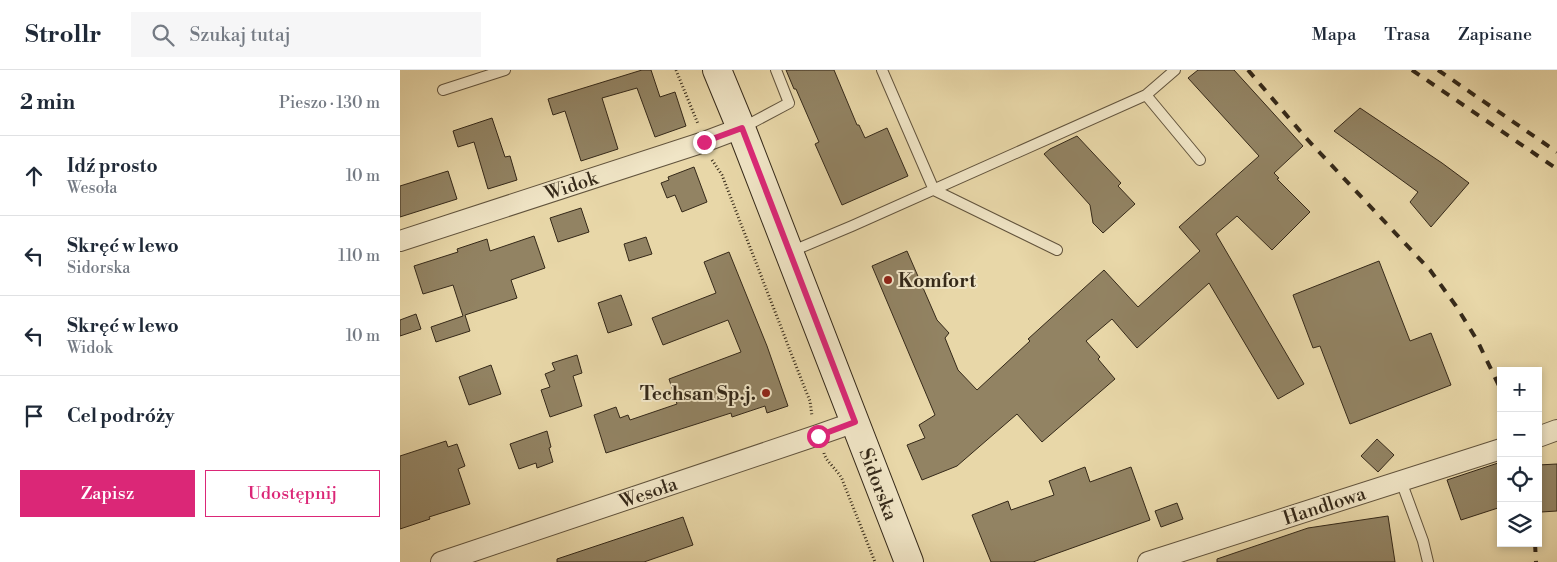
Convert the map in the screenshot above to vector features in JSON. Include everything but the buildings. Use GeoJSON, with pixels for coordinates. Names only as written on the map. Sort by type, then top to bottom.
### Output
{"type":"FeatureCollection","features":[{"type":"Feature","properties":{"kind":"street","name":"Sidorska"},"geometry":{"type":"LineString","coordinates":[[717,70],[742,128],[909,562]]}},
{"type":"Feature","properties":{"kind":"street","name":"Widok"},"geometry":{"type":"LineString","coordinates":[[400,241],[742,128]]}},
{"type":"Feature","properties":{"kind":"street","name":"Wesoła"},"geometry":{"type":"LineString","coordinates":[[441,562],[855,422]]}},
{"type":"Feature","properties":{"kind":"street"},"geometry":{"type":"LineString","coordinates":[[1542,436],[1557,430]]}},
{"type":"Feature","properties":{"kind":"street","name":"Handlowa"},"geometry":{"type":"LineString","coordinates":[[1148,562],[1172,558],[1497,450]]}},
{"type":"Feature","properties":{"kind":"lane"},"geometry":{"type":"LineString","coordinates":[[443,90],[505,70]]}},
{"type":"Feature","properties":{"kind":"lane"},"geometry":{"type":"LineString","coordinates":[[742,128],[789,104],[776,70]]}},
{"type":"Feature","properties":{"kind":"lane"},"geometry":{"type":"LineString","coordinates":[[882,70],[934,190],[1057,250]]}},
{"type":"Feature","properties":{"kind":"lane"},"geometry":{"type":"LineString","coordinates":[[789,252],[934,190],[1146,95],[1175,70]]}},
{"type":"Feature","properties":{"kind":"lane"},"geometry":{"type":"LineString","coordinates":[[1146,95],[1200,160]]}},
{"type":"Feature","properties":{"kind":"lane"},"geometry":{"type":"LineString","coordinates":[[1402,481],[1428,562]]}},
{"type":"Feature","properties":{"kind":"path"},"geometry":{"type":"LineString","coordinates":[[676,70],[701,132]]}},
{"type":"Feature","properties":{"kind":"path"},"geometry":{"type":"LineString","coordinates":[[708,153],[726,184],[810,401],[814,424]]}},
{"type":"Feature","properties":{"kind":"path"},"geometry":{"type":"LineString","coordinates":[[823,452],[825,458],[837,470],[842,479],[875,562]]}},
{"type":"Feature","properties":{"kind":"railway"},"geometry":{"type":"LineString","coordinates":[[1248,70],[1306,138],[1430,270],[1456,306],[1477,340],[1497,382]]}},
{"type":"Feature","properties":{"kind":"railway"},"geometry":{"type":"LineString","coordinates":[[1412,70],[1557,169]]}},
{"type":"Feature","properties":{"kind":"railway"},"geometry":{"type":"LineString","coordinates":[[1438,70],[1557,152]]}},
{"type":"Feature","properties":{"kind":"railway"},"geometry":{"type":"LineString","coordinates":[[1535,547],[1536,562]]}},
{"type":"Feature","properties":{"kind":"place","name":"Komfort"},"geometry":{"type":"Point","coordinates":[888,280]}},
{"type":"Feature","properties":{"kind":"place","name":"Techsan Sp.j."},"geometry":{"type":"Point","coordinates":[766,393]}},
{"type":"Feature","properties":{"kind":"route"},"geometry":{"type":"LineString","coordinates":[[704,142],[742,128],[855,422],[818,436]]}}]}
